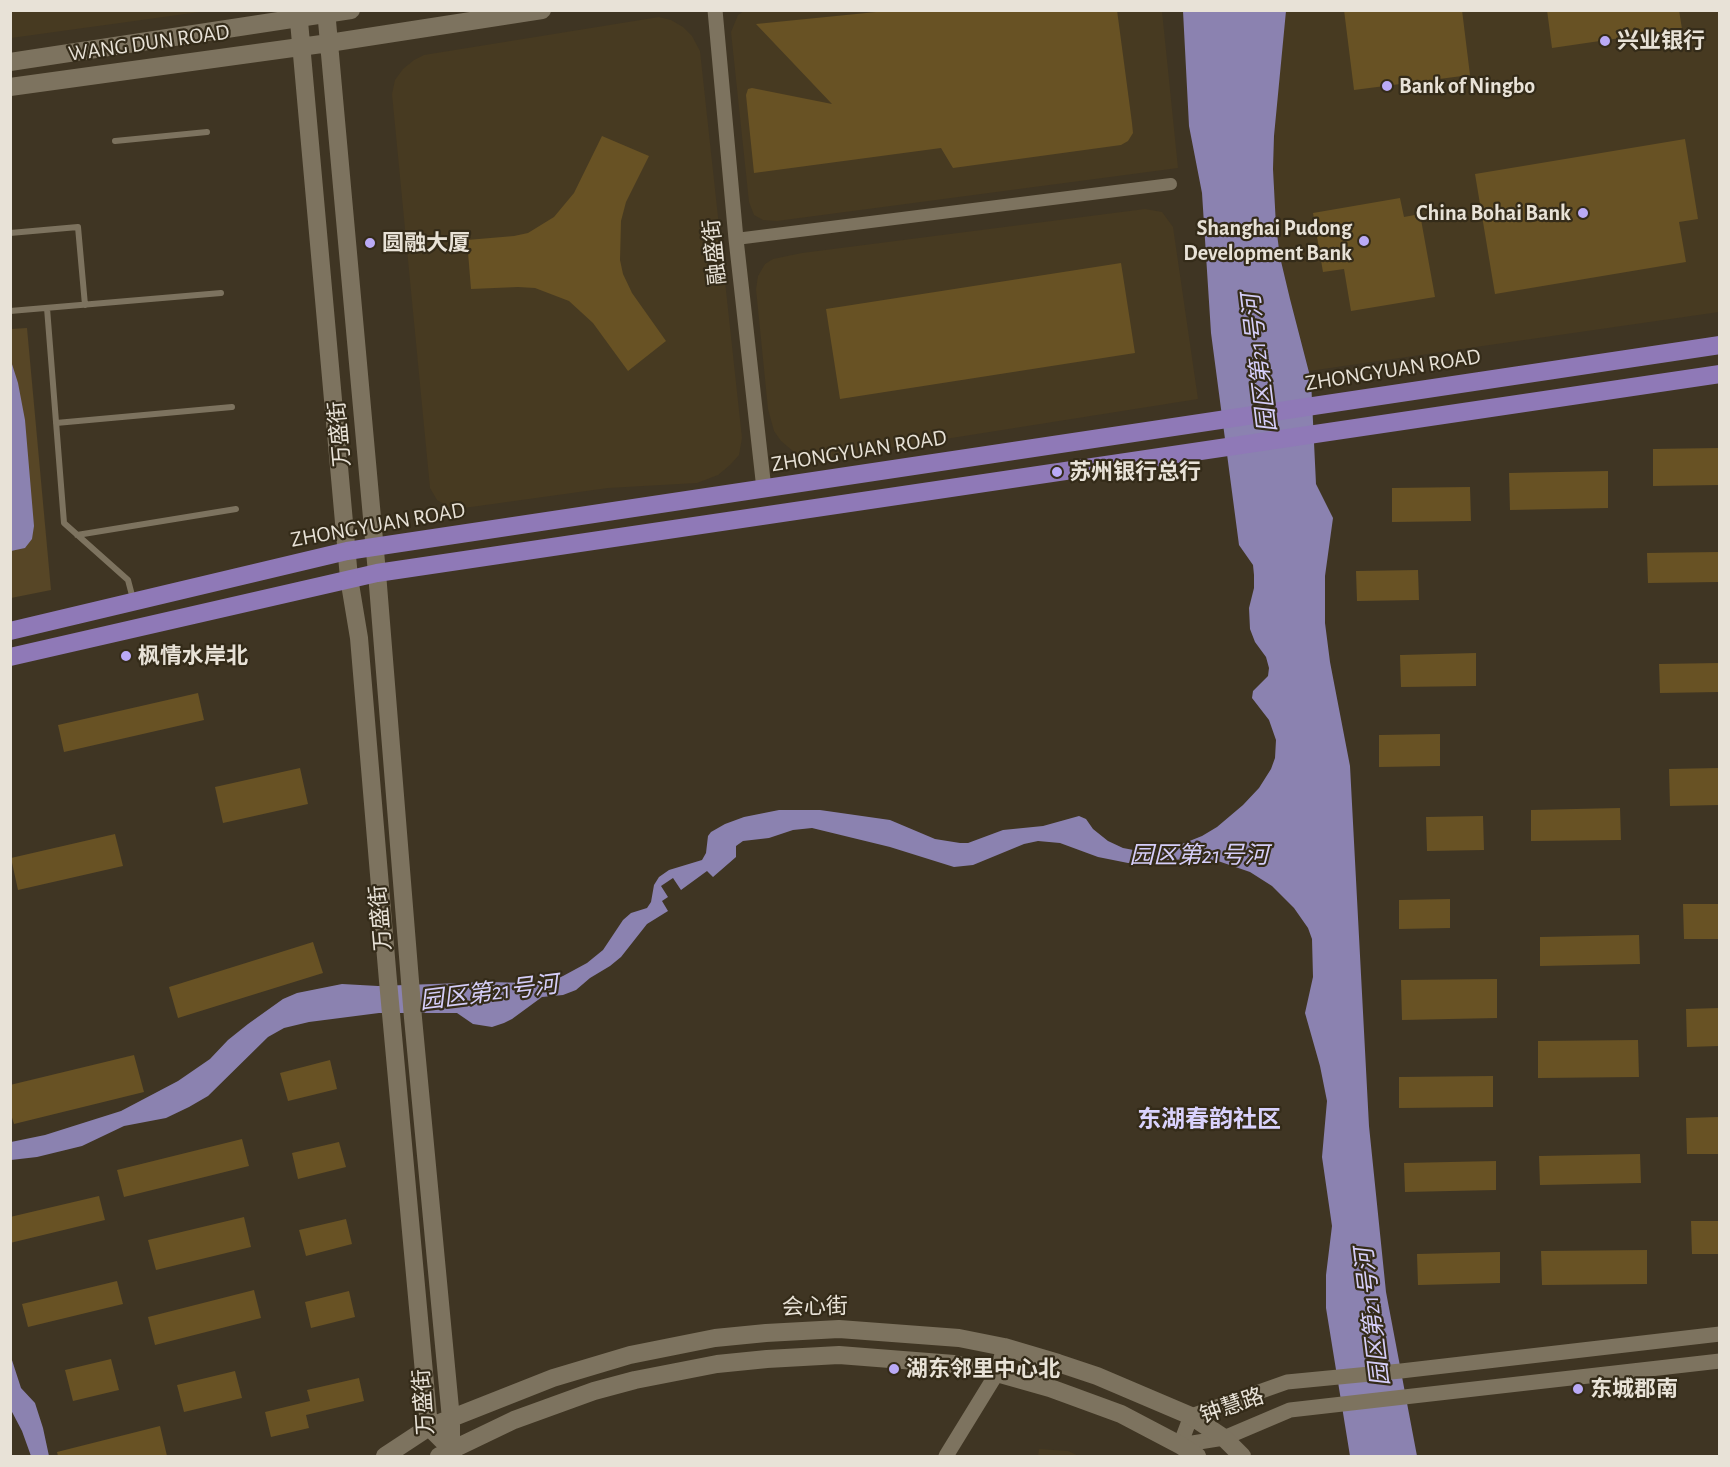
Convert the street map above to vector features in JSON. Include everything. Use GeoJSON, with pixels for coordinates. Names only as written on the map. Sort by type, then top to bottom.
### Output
{"type":"FeatureCollection","features":[{"type":"Feature","properties":{"kind":"main road","name":"WANG DUN ROAD"},"geometry":{"type":"LineString","coordinates":[[10,62],[299,15],[351,10]]}},
{"type":"Feature","properties":{"kind":"main road","name":"WANG DUN ROAD"},"geometry":{"type":"LineString","coordinates":[[10,87],[329,43],[542,10]]}},
{"type":"Feature","properties":{"kind":"main road","name":"万盛街"},"geometry":{"type":"LineString","coordinates":[[326,12],[377,573],[413,1018],[451,1419],[445,1453]]}},
{"type":"Feature","properties":{"kind":"main road","name":"万盛街"},"geometry":{"type":"LineString","coordinates":[[299,15],[349,578],[359,638],[429,1426],[445,1453]]}},
{"type":"Feature","properties":{"kind":"main road","name":"ZHONGYUAN ROAD"},"geometry":{"type":"LineString","coordinates":[[10,631],[374,546],[1719,345]]}},
{"type":"Feature","properties":{"kind":"main road"},"geometry":{"type":"LineString","coordinates":[[10,657],[377,573],[1719,374]]}},
{"type":"Feature","properties":{"kind":"main road","name":"会心街"},"geometry":{"type":"LineString","coordinates":[[385,1456],[429,1426],[589,1366],[669,1346],[715,1338],[840,1329],[959,1338],[1004,1347],[1097,1376],[1191,1416],[1224,1437],[1242,1456]]}},
{"type":"Feature","properties":{"kind":"main road"},"geometry":{"type":"LineString","coordinates":[[445,1453],[514,1420],[594,1391],[672,1371],[766,1359],[838,1355],[954,1364],[997,1373],[1087,1400],[1121,1414],[1197,1456]]}},
{"type":"Feature","properties":{"kind":"street","name":"融盛街"},"geometry":{"type":"LineString","coordinates":[[715,10],[736,239],[764,489]]}},
{"type":"Feature","properties":{"kind":"street"},"geometry":{"type":"LineString","coordinates":[[736,239],[1171,184]]}},
{"type":"Feature","properties":{"kind":"street","name":"钟慧路"},"geometry":{"type":"LineString","coordinates":[[1180,1445],[1191,1416],[1287,1382],[1719,1334]]}},
{"type":"Feature","properties":{"kind":"street"},"geometry":{"type":"LineString","coordinates":[[946,1456],[997,1373],[1004,1347]]}},
{"type":"Feature","properties":{"kind":"street","name":"钟慧路"},"geometry":{"type":"LineString","coordinates":[[1180,1445],[1224,1437],[1290,1410],[1719,1361]]}},
{"type":"Feature","properties":{"kind":"lane"},"geometry":{"type":"LineString","coordinates":[[115,141],[207,132]]}},
{"type":"Feature","properties":{"kind":"lane"},"geometry":{"type":"LineString","coordinates":[[10,233],[78,227],[85,305]]}},
{"type":"Feature","properties":{"kind":"lane"},"geometry":{"type":"LineString","coordinates":[[10,311],[221,293]]}},
{"type":"Feature","properties":{"kind":"lane"},"geometry":{"type":"LineString","coordinates":[[47,308],[64,523],[128,580],[133,602]]}},
{"type":"Feature","properties":{"kind":"lane"},"geometry":{"type":"LineString","coordinates":[[56,423],[232,407]]}},
{"type":"Feature","properties":{"kind":"lane"},"geometry":{"type":"LineString","coordinates":[[77,534],[236,509]]}},
{"type":"Feature","properties":{"kind":"shaded area"},"geometry":{"type":"Polygon","coordinates":[[[11,10],[207,10],[207,11],[11,38],[11,10]]]}},
{"type":"Feature","properties":{"kind":"shaded area"},"geometry":{"type":"Polygon","coordinates":[[[744,11],[1162,11],[1178,168],[777,221],[763,220],[754,215],[749,202],[731,32],[738,15],[744,11]]]}},
{"type":"Feature","properties":{"kind":"shaded area"},"geometry":{"type":"Polygon","coordinates":[[[1286,11],[1719,11],[1719,312],[1309,371],[1280,256],[1276,226],[1273,169],[1276,105],[1286,11]]]}},
{"type":"Feature","properties":{"kind":"shaded area","name":"圆融大厦"},"geometry":{"type":"Polygon","coordinates":[[[659,17],[671,20],[683,27],[692,36],[700,51],[742,438],[739,455],[718,475],[697,483],[608,488],[464,508],[449,507],[437,500],[430,488],[392,94],[395,80],[403,69],[424,55],[659,17]]]}},
{"type":"Feature","properties":{"kind":"shaded area"},"geometry":{"type":"Polygon","coordinates":[[[1145,209],[1162,212],[1173,227],[1198,399],[819,459],[794,452],[781,441],[774,431],[768,409],[756,289],[758,276],[765,264],[773,259],[802,253],[1145,209]]]}},
{"type":"Feature","properties":{"kind":"shaded area"},"geometry":{"type":"Polygon","coordinates":[[[27,328],[51,590],[11,598],[11,329],[27,328]]]}},
{"type":"Feature","properties":{"kind":"shaded area"},"geometry":{"type":"Polygon","coordinates":[[[1039,1449],[1068,1451],[1079,1456],[1038,1456],[1039,1449]]]}},
{"type":"Feature","properties":{"kind":"water","name":"园区第21号河"},"geometry":{"type":"Polygon","coordinates":[[[1183,11],[1286,11],[1274,136],[1276,226],[1280,257],[1311,380],[1316,484],[1333,518],[1325,576],[1325,623],[1350,766],[1369,1126],[1386,1292],[1417,1456],[1350,1456],[1326,1308],[1326,1275],[1332,1226],[1322,1157],[1327,1101],[1305,1013],[1313,977],[1312,939],[1308,928],[1294,908],[1272,886],[1250,872],[1218,861],[1186,859],[1128,863],[1098,857],[1060,843],[1038,841],[1024,844],[973,865],[954,867],[890,847],[812,828],[793,830],[769,838],[743,841],[736,846],[736,857],[713,877],[707,871],[681,890],[673,878],[661,886],[668,897],[662,901],[668,911],[647,924],[621,957],[610,966],[576,990],[563,995],[542,997],[504,1023],[492,1027],[473,1024],[457,1013],[379,1013],[309,1022],[284,1028],[268,1037],[208,1096],[189,1107],[166,1118],[124,1126],[82,1146],[37,1157],[11,1160],[11,1142],[45,1135],[121,1111],[178,1081],[210,1059],[248,1024],[283,999],[297,993],[342,984],[378,986],[488,982],[529,983],[552,981],[563,976],[587,963],[603,950],[623,920],[631,913],[647,908],[659,877],[669,870],[702,860],[711,832],[744,817],[779,810],[820,810],[890,820],[935,839],[968,843],[1003,830],[1043,826],[1079,816],[1086,819],[1093,829],[1108,841],[1123,848],[1144,852],[1177,846],[1202,836],[1217,827],[1243,805],[1259,788],[1271,769],[1275,758],[1276,740],[1269,720],[1252,698],[1253,691],[1268,676],[1269,668],[1266,657],[1255,642],[1250,629],[1249,608],[1254,588],[1253,565],[1239,545],[1211,333],[1202,193],[1189,126],[1183,11]]]}},
{"type":"Feature","properties":{"kind":"water"},"geometry":{"type":"Polygon","coordinates":[[[11,361],[25,420],[34,526],[32,539],[25,548],[11,551],[11,361]]]}},
{"type":"Feature","properties":{"kind":"water"},"geometry":{"type":"Polygon","coordinates":[[[10,1354],[21,1388],[35,1403],[49,1456],[31,1456],[11,1410],[10,1354]]]}},
{"type":"Feature","properties":{"kind":"building"},"geometry":{"type":"Polygon","coordinates":[[[896,10],[1117,10],[1133,133],[1128,141],[1121,145],[953,168],[941,148],[754,173],[746,95],[748,89],[832,104],[756,24],[896,10]]]}},
{"type":"Feature","properties":{"kind":"building"},"geometry":{"type":"Polygon","coordinates":[[[1344,10],[1462,10],[1470,75],[1354,90],[1344,10]]]}},
{"type":"Feature","properties":{"kind":"building"},"geometry":{"type":"Polygon","coordinates":[[[1547,10],[1679,10],[1682,29],[1552,48],[1547,10]]]}},
{"type":"Feature","properties":{"kind":"building"},"geometry":{"type":"Polygon","coordinates":[[[602,136],[649,156],[626,202],[621,221],[620,260],[623,274],[632,293],[666,341],[628,371],[593,323],[569,301],[535,288],[471,289],[467,240],[528,233],[554,217],[574,193],[602,136]]]}},
{"type":"Feature","properties":{"kind":"building"},"geometry":{"type":"Polygon","coordinates":[[[1685,139],[1698,219],[1679,222],[1686,262],[1495,294],[1475,174],[1685,139]]]}},
{"type":"Feature","properties":{"kind":"building"},"geometry":{"type":"Polygon","coordinates":[[[1400,198],[1404,217],[1420,214],[1435,297],[1351,311],[1344,269],[1323,272],[1313,213],[1400,198]]]}},
{"type":"Feature","properties":{"kind":"building"},"geometry":{"type":"Polygon","coordinates":[[[1121,263],[1135,353],[840,399],[826,309],[1121,263]]]}},
{"type":"Feature","properties":{"kind":"building"},"geometry":{"type":"Polygon","coordinates":[[[1719,448],[1719,485],[1653,486],[1653,449],[1719,448]]]}},
{"type":"Feature","properties":{"kind":"building"},"geometry":{"type":"Polygon","coordinates":[[[1608,471],[1608,508],[1510,510],[1509,473],[1608,471]]]}},
{"type":"Feature","properties":{"kind":"building"},"geometry":{"type":"Polygon","coordinates":[[[1470,487],[1471,521],[1392,522],[1392,488],[1470,487]]]}},
{"type":"Feature","properties":{"kind":"building"},"geometry":{"type":"Polygon","coordinates":[[[1719,552],[1719,582],[1648,583],[1647,553],[1719,552]]]}},
{"type":"Feature","properties":{"kind":"building"},"geometry":{"type":"Polygon","coordinates":[[[1418,570],[1419,600],[1357,601],[1356,571],[1418,570]]]}},
{"type":"Feature","properties":{"kind":"building"},"geometry":{"type":"Polygon","coordinates":[[[1476,653],[1476,686],[1401,687],[1400,655],[1476,653]]]}},
{"type":"Feature","properties":{"kind":"building"},"geometry":{"type":"Polygon","coordinates":[[[1719,663],[1719,692],[1660,693],[1659,664],[1719,663]]]}},
{"type":"Feature","properties":{"kind":"building"},"geometry":{"type":"Polygon","coordinates":[[[198,693],[204,720],[64,752],[58,725],[198,693]]]}},
{"type":"Feature","properties":{"kind":"building"},"geometry":{"type":"Polygon","coordinates":[[[1440,734],[1440,766],[1379,767],[1379,735],[1440,734]]]}},
{"type":"Feature","properties":{"kind":"building"},"geometry":{"type":"Polygon","coordinates":[[[300,768],[308,804],[223,823],[215,787],[300,768]]]}},
{"type":"Feature","properties":{"kind":"building"},"geometry":{"type":"Polygon","coordinates":[[[1719,768],[1719,805],[1670,806],[1669,769],[1719,768]]]}},
{"type":"Feature","properties":{"kind":"building"},"geometry":{"type":"Polygon","coordinates":[[[1620,808],[1621,840],[1531,841],[1531,810],[1620,808]]]}},
{"type":"Feature","properties":{"kind":"building"},"geometry":{"type":"Polygon","coordinates":[[[1483,816],[1484,850],[1427,851],[1426,817],[1483,816]]]}},
{"type":"Feature","properties":{"kind":"building"},"geometry":{"type":"Polygon","coordinates":[[[115,834],[123,866],[18,890],[11,858],[115,834]]]}},
{"type":"Feature","properties":{"kind":"building"},"geometry":{"type":"Polygon","coordinates":[[[1450,899],[1450,928],[1399,929],[1399,900],[1450,899]]]}},
{"type":"Feature","properties":{"kind":"building"},"geometry":{"type":"Polygon","coordinates":[[[1683,904],[1719,904],[1719,939],[1684,939],[1683,904]]]}},
{"type":"Feature","properties":{"kind":"building"},"geometry":{"type":"Polygon","coordinates":[[[1639,935],[1640,964],[1540,966],[1540,937],[1639,935]]]}},
{"type":"Feature","properties":{"kind":"building"},"geometry":{"type":"Polygon","coordinates":[[[313,942],[323,973],[178,1018],[169,987],[313,942]]]}},
{"type":"Feature","properties":{"kind":"building"},"geometry":{"type":"Polygon","coordinates":[[[1497,979],[1497,1018],[1402,1020],[1401,980],[1497,979]]]}},
{"type":"Feature","properties":{"kind":"building"},"geometry":{"type":"Polygon","coordinates":[[[1719,1008],[1719,1046],[1687,1047],[1686,1009],[1719,1008]]]}},
{"type":"Feature","properties":{"kind":"building"},"geometry":{"type":"Polygon","coordinates":[[[1638,1040],[1639,1077],[1538,1078],[1538,1041],[1638,1040]]]}},
{"type":"Feature","properties":{"kind":"building"},"geometry":{"type":"Polygon","coordinates":[[[134,1055],[144,1092],[14,1124],[10,1111],[10,1085],[134,1055]]]}},
{"type":"Feature","properties":{"kind":"building"},"geometry":{"type":"Polygon","coordinates":[[[330,1060],[337,1089],[288,1101],[280,1073],[330,1060]]]}},
{"type":"Feature","properties":{"kind":"building"},"geometry":{"type":"Polygon","coordinates":[[[1493,1076],[1493,1107],[1399,1108],[1399,1077],[1493,1076]]]}},
{"type":"Feature","properties":{"kind":"building"},"geometry":{"type":"Polygon","coordinates":[[[1719,1117],[1719,1154],[1687,1154],[1686,1118],[1719,1117]]]}},
{"type":"Feature","properties":{"kind":"building"},"geometry":{"type":"Polygon","coordinates":[[[242,1139],[249,1166],[124,1197],[117,1170],[242,1139]]]}},
{"type":"Feature","properties":{"kind":"building"},"geometry":{"type":"Polygon","coordinates":[[[339,1142],[346,1167],[298,1179],[292,1153],[339,1142]]]}},
{"type":"Feature","properties":{"kind":"building"},"geometry":{"type":"Polygon","coordinates":[[[1640,1154],[1641,1183],[1540,1185],[1539,1156],[1640,1154]]]}},
{"type":"Feature","properties":{"kind":"building"},"geometry":{"type":"Polygon","coordinates":[[[1496,1161],[1496,1190],[1405,1192],[1404,1163],[1496,1161]]]}},
{"type":"Feature","properties":{"kind":"building"},"geometry":{"type":"Polygon","coordinates":[[[99,1196],[105,1220],[10,1243],[10,1217],[99,1196]]]}},
{"type":"Feature","properties":{"kind":"building"},"geometry":{"type":"Polygon","coordinates":[[[244,1217],[251,1247],[156,1270],[148,1240],[244,1217]]]}},
{"type":"Feature","properties":{"kind":"building"},"geometry":{"type":"Polygon","coordinates":[[[346,1219],[352,1244],[306,1256],[299,1230],[346,1219]]]}},
{"type":"Feature","properties":{"kind":"building"},"geometry":{"type":"Polygon","coordinates":[[[1691,1221],[1719,1221],[1719,1254],[1692,1254],[1691,1221]]]}},
{"type":"Feature","properties":{"kind":"building"},"geometry":{"type":"Polygon","coordinates":[[[1647,1250],[1647,1284],[1542,1285],[1541,1251],[1647,1250]]]}},
{"type":"Feature","properties":{"kind":"building"},"geometry":{"type":"Polygon","coordinates":[[[1500,1252],[1500,1283],[1418,1285],[1417,1254],[1500,1252]]]}},
{"type":"Feature","properties":{"kind":"building"},"geometry":{"type":"Polygon","coordinates":[[[117,1281],[123,1304],[28,1327],[22,1304],[117,1281]]]}},
{"type":"Feature","properties":{"kind":"building"},"geometry":{"type":"Polygon","coordinates":[[[254,1290],[261,1318],[155,1345],[148,1317],[254,1290]]]}},
{"type":"Feature","properties":{"kind":"building"},"geometry":{"type":"Polygon","coordinates":[[[349,1291],[355,1317],[311,1328],[305,1302],[349,1291]]]}},
{"type":"Feature","properties":{"kind":"building"},"geometry":{"type":"Polygon","coordinates":[[[111,1359],[119,1390],[73,1401],[65,1370],[111,1359]]]}},
{"type":"Feature","properties":{"kind":"building"},"geometry":{"type":"Polygon","coordinates":[[[235,1371],[242,1398],[184,1412],[177,1385],[235,1371]]]}},
{"type":"Feature","properties":{"kind":"building"},"geometry":{"type":"Polygon","coordinates":[[[359,1378],[364,1401],[306,1415],[309,1428],[271,1437],[265,1412],[310,1401],[307,1390],[359,1378]]]}},
{"type":"Feature","properties":{"kind":"building"},"geometry":{"type":"Polygon","coordinates":[[[160,1426],[167,1456],[58,1456],[57,1452],[160,1426]]]}},
{"type":"Feature","properties":{"kind":"place","name":"兴业银行"},"geometry":{"type":"Point","coordinates":[1605,41]}},
{"type":"Feature","properties":{"kind":"place","name":"Bank of Ningbo"},"geometry":{"type":"Point","coordinates":[1387,86]}},
{"type":"Feature","properties":{"kind":"place","name":"China Bohai Bank"},"geometry":{"type":"Point","coordinates":[1583,213]}},
{"type":"Feature","properties":{"kind":"place","name":"Shanghai Pudong Development Bank"},"geometry":{"type":"Point","coordinates":[1364,241]}},
{"type":"Feature","properties":{"kind":"place","name":"圆融大厦"},"geometry":{"type":"Point","coordinates":[370,243]}},
{"type":"Feature","properties":{"kind":"place","name":"苏州银行总行"},"geometry":{"type":"Point","coordinates":[1057,472]}},
{"type":"Feature","properties":{"kind":"place","name":"枫情水岸北"},"geometry":{"type":"Point","coordinates":[126,656]}},
{"type":"Feature","properties":{"kind":"place","name":"湖东邻里中心北"},"geometry":{"type":"Point","coordinates":[894,1369]}},
{"type":"Feature","properties":{"kind":"place","name":"东城郡南"},"geometry":{"type":"Point","coordinates":[1578,1389]}},
{"type":"Feature","properties":{"kind":"district","name":"东湖春韵社区"},"geometry":{"type":"Point","coordinates":[1209,1120]}}]}
